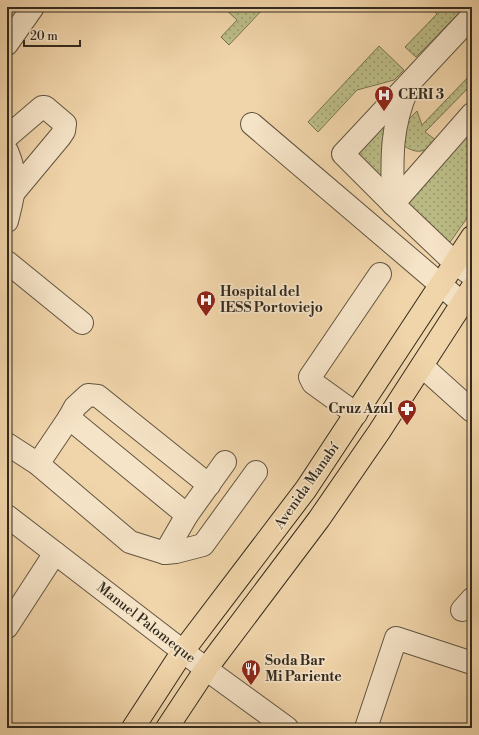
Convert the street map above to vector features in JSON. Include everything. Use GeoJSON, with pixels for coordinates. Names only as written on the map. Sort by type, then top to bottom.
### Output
{"type":"FeatureCollection","features":[{"type":"Feature","properties":{"kind":"main road","name":"Avenida Manabí"},"geometry":{"type":"LineString","coordinates":[[133,728],[183,651],[306,489],[472,237]]}},
{"type":"Feature","properties":{"kind":"main road","name":"Avenida Manabí"},"geometry":{"type":"LineString","coordinates":[[167,728],[206,669],[319,519],[422,366],[467,295]]}},
{"type":"Feature","properties":{"kind":"street"},"geometry":{"type":"LineString","coordinates":[[7,44],[33,7]]}},
{"type":"Feature","properties":{"kind":"street"},"geometry":{"type":"LineString","coordinates":[[465,7],[472,14],[343,154],[455,263],[472,275]]}},
{"type":"Feature","properties":{"kind":"street"},"geometry":{"type":"LineString","coordinates":[[393,204],[393,136],[402,100],[412,78]]}},
{"type":"Feature","properties":{"kind":"street"},"geometry":{"type":"LineString","coordinates":[[7,137],[42,107],[45,107],[65,124],[64,131],[60,137],[15,191]]}},
{"type":"Feature","properties":{"kind":"street"},"geometry":{"type":"LineString","coordinates":[[393,204],[472,114]]}},
{"type":"Feature","properties":{"kind":"street"},"geometry":{"type":"LineString","coordinates":[[252,124],[441,284],[467,295]]}},
{"type":"Feature","properties":{"kind":"street"},"geometry":{"type":"LineString","coordinates":[[7,151],[15,179],[15,191],[7,221]]}},
{"type":"Feature","properties":{"kind":"street"},"geometry":{"type":"LineString","coordinates":[[7,262],[82,323]]}},
{"type":"Feature","properties":{"kind":"street"},"geometry":{"type":"LineString","coordinates":[[356,414],[313,383],[310,377],[380,274]]}},
{"type":"Feature","properties":{"kind":"street"},"geometry":{"type":"LineString","coordinates":[[422,366],[472,411]]}},
{"type":"Feature","properties":{"kind":"street"},"geometry":{"type":"LineString","coordinates":[[38,464],[75,407],[88,395],[98,396],[209,485]]}},
{"type":"Feature","properties":{"kind":"street"},"geometry":{"type":"LineString","coordinates":[[69,418],[187,515]]}},
{"type":"Feature","properties":{"kind":"street"},"geometry":{"type":"LineString","coordinates":[[7,444],[38,464],[130,542],[147,549],[165,553],[176,552],[203,544],[256,472]]}},
{"type":"Feature","properties":{"kind":"street"},"geometry":{"type":"LineString","coordinates":[[165,553],[187,515],[225,462]]}},
{"type":"Feature","properties":{"kind":"street","name":"Manuel Palomeque"},"geometry":{"type":"LineString","coordinates":[[7,516],[206,669],[287,728]]}},
{"type":"Feature","properties":{"kind":"street"},"geometry":{"type":"LineString","coordinates":[[7,627],[55,553]]}},
{"type":"Feature","properties":{"kind":"street"},"geometry":{"type":"LineString","coordinates":[[366,728],[396,638],[472,663]]}},
{"type":"Feature","properties":{"kind":"green space"},"geometry":{"type":"Polygon","coordinates":[[[223,7],[265,7],[229,45],[221,37],[237,20],[223,7]]]}},
{"type":"Feature","properties":{"kind":"green space"},"geometry":{"type":"Polygon","coordinates":[[[430,7],[461,7],[463,9],[416,57],[405,47],[437,14],[430,7]]]}},
{"type":"Feature","properties":{"kind":"green space"},"geometry":{"type":"Polygon","coordinates":[[[379,46],[404,70],[394,80],[357,90],[318,132],[308,122],[379,46]]]}},
{"type":"Feature","properties":{"kind":"green space"},"geometry":{"type":"Polygon","coordinates":[[[472,73],[472,84],[425,132],[437,141],[425,150],[421,151],[414,151],[404,146],[404,124],[417,111],[422,125],[472,73]]]}},
{"type":"Feature","properties":{"kind":"green space"},"geometry":{"type":"Polygon","coordinates":[[[390,110],[382,149],[384,185],[350,154],[390,110]]]}},
{"type":"Feature","properties":{"kind":"green space"},"geometry":{"type":"Polygon","coordinates":[[[472,122],[472,211],[448,245],[403,200],[472,122]]]}},
{"type":"Feature","properties":{"kind":"place","name":"CERI 3"},"geometry":{"type":"Point","coordinates":[384,112]}},
{"type":"Feature","properties":{"kind":"place","name":"Hospital del IESS Portoviejo"},"geometry":{"type":"Point","coordinates":[206,317]}},
{"type":"Feature","properties":{"kind":"place","name":"Cruz Azul"},"geometry":{"type":"Point","coordinates":[407,426]}},
{"type":"Feature","properties":{"kind":"place","name":"Soda Bar Mi Pariente"},"geometry":{"type":"Point","coordinates":[251,686]}}]}
